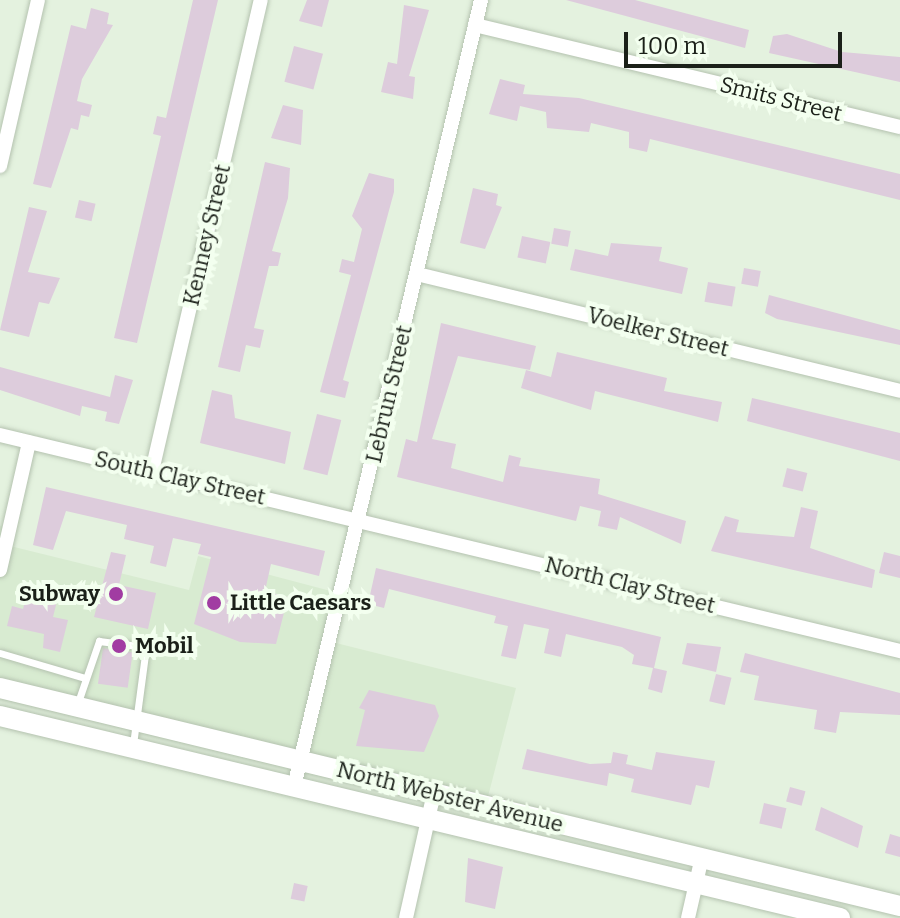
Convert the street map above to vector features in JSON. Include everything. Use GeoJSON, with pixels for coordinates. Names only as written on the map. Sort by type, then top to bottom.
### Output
{"type":"FeatureCollection","features":[{"type":"Feature","properties":{"kind":"main road","name":"North Webster Avenue"},"geometry":{"type":"LineString","coordinates":[[0,688],[900,906]]}},
{"type":"Feature","properties":{"kind":"main road","name":"North Webster Avenue"},"geometry":{"type":"LineString","coordinates":[[0,716],[840,918]]}},
{"type":"Feature","properties":{"kind":"street"},"geometry":{"type":"LineString","coordinates":[[0,166],[38,0]]}},
{"type":"Feature","properties":{"kind":"street","name":"Kenney Street"},"geometry":{"type":"LineString","coordinates":[[152,471],[261,0]]}},
{"type":"Feature","properties":{"kind":"street","name":"Lebrun Street"},"geometry":{"type":"LineString","coordinates":[[294,787],[481,0]]}},
{"type":"Feature","properties":{"kind":"street","name":"Smits Street"},"geometry":{"type":"LineString","coordinates":[[475,25],[900,127]]}},
{"type":"Feature","properties":{"kind":"street","name":"Voelker Street"},"geometry":{"type":"LineString","coordinates":[[417,274],[900,391]]}},
{"type":"Feature","properties":{"kind":"street","name":"South Clay Street"},"geometry":{"type":"LineString","coordinates":[[0,435],[359,520]]}},
{"type":"Feature","properties":{"kind":"street"},"geometry":{"type":"LineString","coordinates":[[0,570],[29,442]]}},
{"type":"Feature","properties":{"kind":"street","name":"North Clay Street"},"geometry":{"type":"LineString","coordinates":[[359,520],[900,651]]}},
{"type":"Feature","properties":{"kind":"street"},"geometry":{"type":"LineString","coordinates":[[406,918],[434,793]]}},
{"type":"Feature","properties":{"kind":"street"},"geometry":{"type":"LineString","coordinates":[[688,918],[702,857]]}},
{"type":"Feature","properties":{"kind":"lane"},"geometry":{"type":"LineString","coordinates":[[76,707],[99,641],[146,647],[132,748]]}},
{"type":"Feature","properties":{"kind":"lane"},"geometry":{"type":"LineString","coordinates":[[0,653],[85,678]]}},
{"type":"Feature","properties":{"kind":"shaded area"},"geometry":{"type":"Polygon","coordinates":[[[0,526],[10,528],[6,545],[189,590],[198,556],[342,594],[332,642],[516,688],[483,816],[0,699],[0,526]]]}},
{"type":"Feature","properties":{"kind":"building"},"geometry":{"type":"Polygon","coordinates":[[[193,0],[218,0],[137,343],[114,338],[161,136],[153,134],[157,116],[166,118],[193,0]]]}},
{"type":"Feature","properties":{"kind":"building"},"geometry":{"type":"Polygon","coordinates":[[[307,0],[329,0],[322,27],[299,21],[307,0]]]}},
{"type":"Feature","properties":{"kind":"building"},"geometry":{"type":"Polygon","coordinates":[[[566,0],[635,0],[749,30],[745,48],[566,0]]]}},
{"type":"Feature","properties":{"kind":"building"},"geometry":{"type":"Polygon","coordinates":[[[404,5],[429,10],[409,76],[415,77],[413,99],[381,92],[388,62],[397,64],[404,5]]]}},
{"type":"Feature","properties":{"kind":"building"},"geometry":{"type":"Polygon","coordinates":[[[91,8],[109,13],[107,24],[113,25],[82,79],[77,101],[92,105],[89,117],[81,115],[78,130],[71,128],[51,188],[33,184],[71,25],[86,29],[91,8]]]}},
{"type":"Feature","properties":{"kind":"building"},"geometry":{"type":"Polygon","coordinates":[[[787,34],[842,52],[900,57],[900,82],[769,53],[773,36],[787,34]]]}},
{"type":"Feature","properties":{"kind":"building"},"geometry":{"type":"Polygon","coordinates":[[[294,46],[323,54],[313,90],[284,82],[294,46]]]}},
{"type":"Feature","properties":{"kind":"building"},"geometry":{"type":"Polygon","coordinates":[[[500,79],[525,85],[523,94],[579,98],[900,174],[900,200],[650,139],[647,152],[629,148],[629,132],[591,123],[589,132],[547,128],[546,112],[520,106],[517,121],[489,114],[500,79]]]}},
{"type":"Feature","properties":{"kind":"building"},"geometry":{"type":"Polygon","coordinates":[[[283,105],[303,110],[301,145],[271,138],[283,105]]]}},
{"type":"Feature","properties":{"kind":"building"},"geometry":{"type":"Polygon","coordinates":[[[265,162],[290,168],[288,198],[272,251],[281,253],[278,266],[269,266],[254,328],[264,330],[260,348],[246,345],[240,372],[218,367],[265,162]]]}},
{"type":"Feature","properties":{"kind":"building"},"geometry":{"type":"Polygon","coordinates":[[[369,173],[394,179],[394,192],[343,380],[349,382],[345,398],[320,392],[351,275],[339,272],[342,259],[354,262],[362,229],[352,216],[369,173]]]}},
{"type":"Feature","properties":{"kind":"building"},"geometry":{"type":"Polygon","coordinates":[[[473,188],[498,194],[496,205],[502,207],[485,249],[460,243],[473,188]]]}},
{"type":"Feature","properties":{"kind":"building"},"geometry":{"type":"Polygon","coordinates":[[[79,200],[96,204],[92,221],[75,218],[79,200]]]}},
{"type":"Feature","properties":{"kind":"building"},"geometry":{"type":"Polygon","coordinates":[[[29,207],[47,211],[28,272],[60,278],[49,304],[39,302],[29,337],[0,330],[29,207]]]}},
{"type":"Feature","properties":{"kind":"building"},"geometry":{"type":"Polygon","coordinates":[[[554,228],[571,231],[568,247],[551,244],[554,228]]]}},
{"type":"Feature","properties":{"kind":"building"},"geometry":{"type":"Polygon","coordinates":[[[522,236],[550,242],[546,264],[517,258],[522,236]]]}},
{"type":"Feature","properties":{"kind":"building"},"geometry":{"type":"Polygon","coordinates":[[[611,243],[662,247],[659,261],[688,268],[682,294],[570,270],[575,249],[608,256],[611,243]]]}},
{"type":"Feature","properties":{"kind":"building"},"geometry":{"type":"Polygon","coordinates":[[[744,268],[761,271],[758,287],[741,284],[744,268]]]}},
{"type":"Feature","properties":{"kind":"building"},"geometry":{"type":"Polygon","coordinates":[[[708,282],[736,287],[732,307],[705,302],[708,282]]]}},
{"type":"Feature","properties":{"kind":"building"},"geometry":{"type":"Polygon","coordinates":[[[769,295],[900,330],[900,345],[777,319],[765,313],[769,295]]]}},
{"type":"Feature","properties":{"kind":"building"},"geometry":{"type":"Polygon","coordinates":[[[441,323],[536,346],[530,370],[458,356],[432,439],[456,444],[451,468],[503,482],[509,455],[521,458],[519,466],[600,479],[598,494],[686,521],[681,544],[620,517],[617,530],[598,526],[601,511],[580,506],[576,521],[397,477],[406,439],[417,442],[441,323]]]}},
{"type":"Feature","properties":{"kind":"building"},"geometry":{"type":"Polygon","coordinates":[[[557,352],[667,378],[664,391],[722,402],[718,422],[595,391],[591,410],[521,388],[526,370],[551,377],[557,352]]]}},
{"type":"Feature","properties":{"kind":"building"},"geometry":{"type":"Polygon","coordinates":[[[0,367],[110,397],[115,375],[133,380],[119,424],[105,421],[107,412],[82,406],[80,416],[0,390],[0,367]]]}},
{"type":"Feature","properties":{"kind":"building"},"geometry":{"type":"Polygon","coordinates":[[[212,390],[232,395],[235,418],[291,432],[285,464],[200,443],[212,390]]]}},
{"type":"Feature","properties":{"kind":"building"},"geometry":{"type":"Polygon","coordinates":[[[752,398],[900,433],[900,461],[747,421],[752,398]]]}},
{"type":"Feature","properties":{"kind":"building"},"geometry":{"type":"Polygon","coordinates":[[[317,414],[341,420],[327,475],[303,469],[317,414]]]}},
{"type":"Feature","properties":{"kind":"building"},"geometry":{"type":"Polygon","coordinates":[[[787,468],[807,473],[803,492],[782,486],[787,468]]]}},
{"type":"Feature","properties":{"kind":"building"},"geometry":{"type":"Polygon","coordinates":[[[46,487],[325,551],[319,576],[271,564],[265,591],[288,597],[276,644],[240,642],[194,624],[211,557],[198,554],[201,544],[173,538],[166,567],[150,563],[154,546],[124,539],[127,525],[66,511],[53,550],[33,545],[46,487]]]}},
{"type":"Feature","properties":{"kind":"building"},"geometry":{"type":"Polygon","coordinates":[[[801,507],[818,511],[810,548],[875,570],[872,588],[711,551],[725,516],[739,520],[736,532],[794,537],[801,507]]]}},
{"type":"Feature","properties":{"kind":"building"},"geometry":{"type":"Polygon","coordinates":[[[111,552],[126,555],[119,585],[156,593],[148,629],[94,617],[111,552]]]}},
{"type":"Feature","properties":{"kind":"building"},"geometry":{"type":"Polygon","coordinates":[[[884,552],[900,556],[900,578],[879,573],[884,552]]]}},
{"type":"Feature","properties":{"kind":"building"},"geometry":{"type":"Polygon","coordinates":[[[376,568],[661,637],[654,668],[667,671],[662,693],[648,689],[653,668],[632,664],[634,655],[622,647],[566,634],[561,657],[544,653],[549,629],[524,624],[516,659],[501,656],[508,626],[494,623],[496,616],[389,589],[384,608],[368,604],[376,568]]]}},
{"type":"Feature","properties":{"kind":"building"},"geometry":{"type":"Polygon","coordinates":[[[27,594],[57,601],[53,617],[68,620],[60,652],[43,648],[44,634],[7,626],[12,606],[23,609],[27,594]]]}},
{"type":"Feature","properties":{"kind":"building"},"geometry":{"type":"Polygon","coordinates":[[[687,643],[721,647],[716,672],[682,664],[687,643]]]}},
{"type":"Feature","properties":{"kind":"building"},"geometry":{"type":"Polygon","coordinates":[[[103,648],[133,652],[128,688],[98,684],[103,648]]]}},
{"type":"Feature","properties":{"kind":"building"},"geometry":{"type":"Polygon","coordinates":[[[745,653],[900,693],[900,715],[840,712],[836,733],[814,729],[817,710],[754,700],[759,676],[740,672],[745,653]]]}},
{"type":"Feature","properties":{"kind":"building"},"geometry":{"type":"Polygon","coordinates":[[[716,674],[732,678],[725,705],[709,701],[716,674]]]}},
{"type":"Feature","properties":{"kind":"building"},"geometry":{"type":"Polygon","coordinates":[[[369,690],[435,705],[439,716],[424,752],[356,746],[365,710],[359,708],[369,690]]]}},
{"type":"Feature","properties":{"kind":"building"},"geometry":{"type":"Polygon","coordinates":[[[527,749],[590,764],[611,763],[613,752],[628,755],[626,764],[652,770],[656,752],[715,761],[709,788],[696,785],[691,805],[631,792],[634,779],[609,773],[607,786],[522,769],[527,749]]]}},
{"type":"Feature","properties":{"kind":"building"},"geometry":{"type":"Polygon","coordinates":[[[790,787],[805,791],[802,806],[786,801],[790,787]]]}},
{"type":"Feature","properties":{"kind":"building"},"geometry":{"type":"Polygon","coordinates":[[[764,803],[786,808],[782,829],[759,823],[764,803]]]}},
{"type":"Feature","properties":{"kind":"building"},"geometry":{"type":"Polygon","coordinates":[[[821,807],[863,826],[858,848],[815,830],[821,807]]]}},
{"type":"Feature","properties":{"kind":"building"},"geometry":{"type":"Polygon","coordinates":[[[890,834],[900,837],[900,857],[885,853],[890,834]]]}},
{"type":"Feature","properties":{"kind":"building"},"geometry":{"type":"Polygon","coordinates":[[[468,858],[503,867],[495,909],[465,902],[468,858]]]}},
{"type":"Feature","properties":{"kind":"building"},"geometry":{"type":"Polygon","coordinates":[[[294,883],[308,886],[304,902],[291,899],[294,883]]]}},
{"type":"Feature","properties":{"kind":"place","name":"Subway"},"geometry":{"type":"Point","coordinates":[116,594]}},
{"type":"Feature","properties":{"kind":"place","name":"Little Caesars"},"geometry":{"type":"Point","coordinates":[214,603]}},
{"type":"Feature","properties":{"kind":"place","name":"Mobil"},"geometry":{"type":"Point","coordinates":[119,646]}}]}
